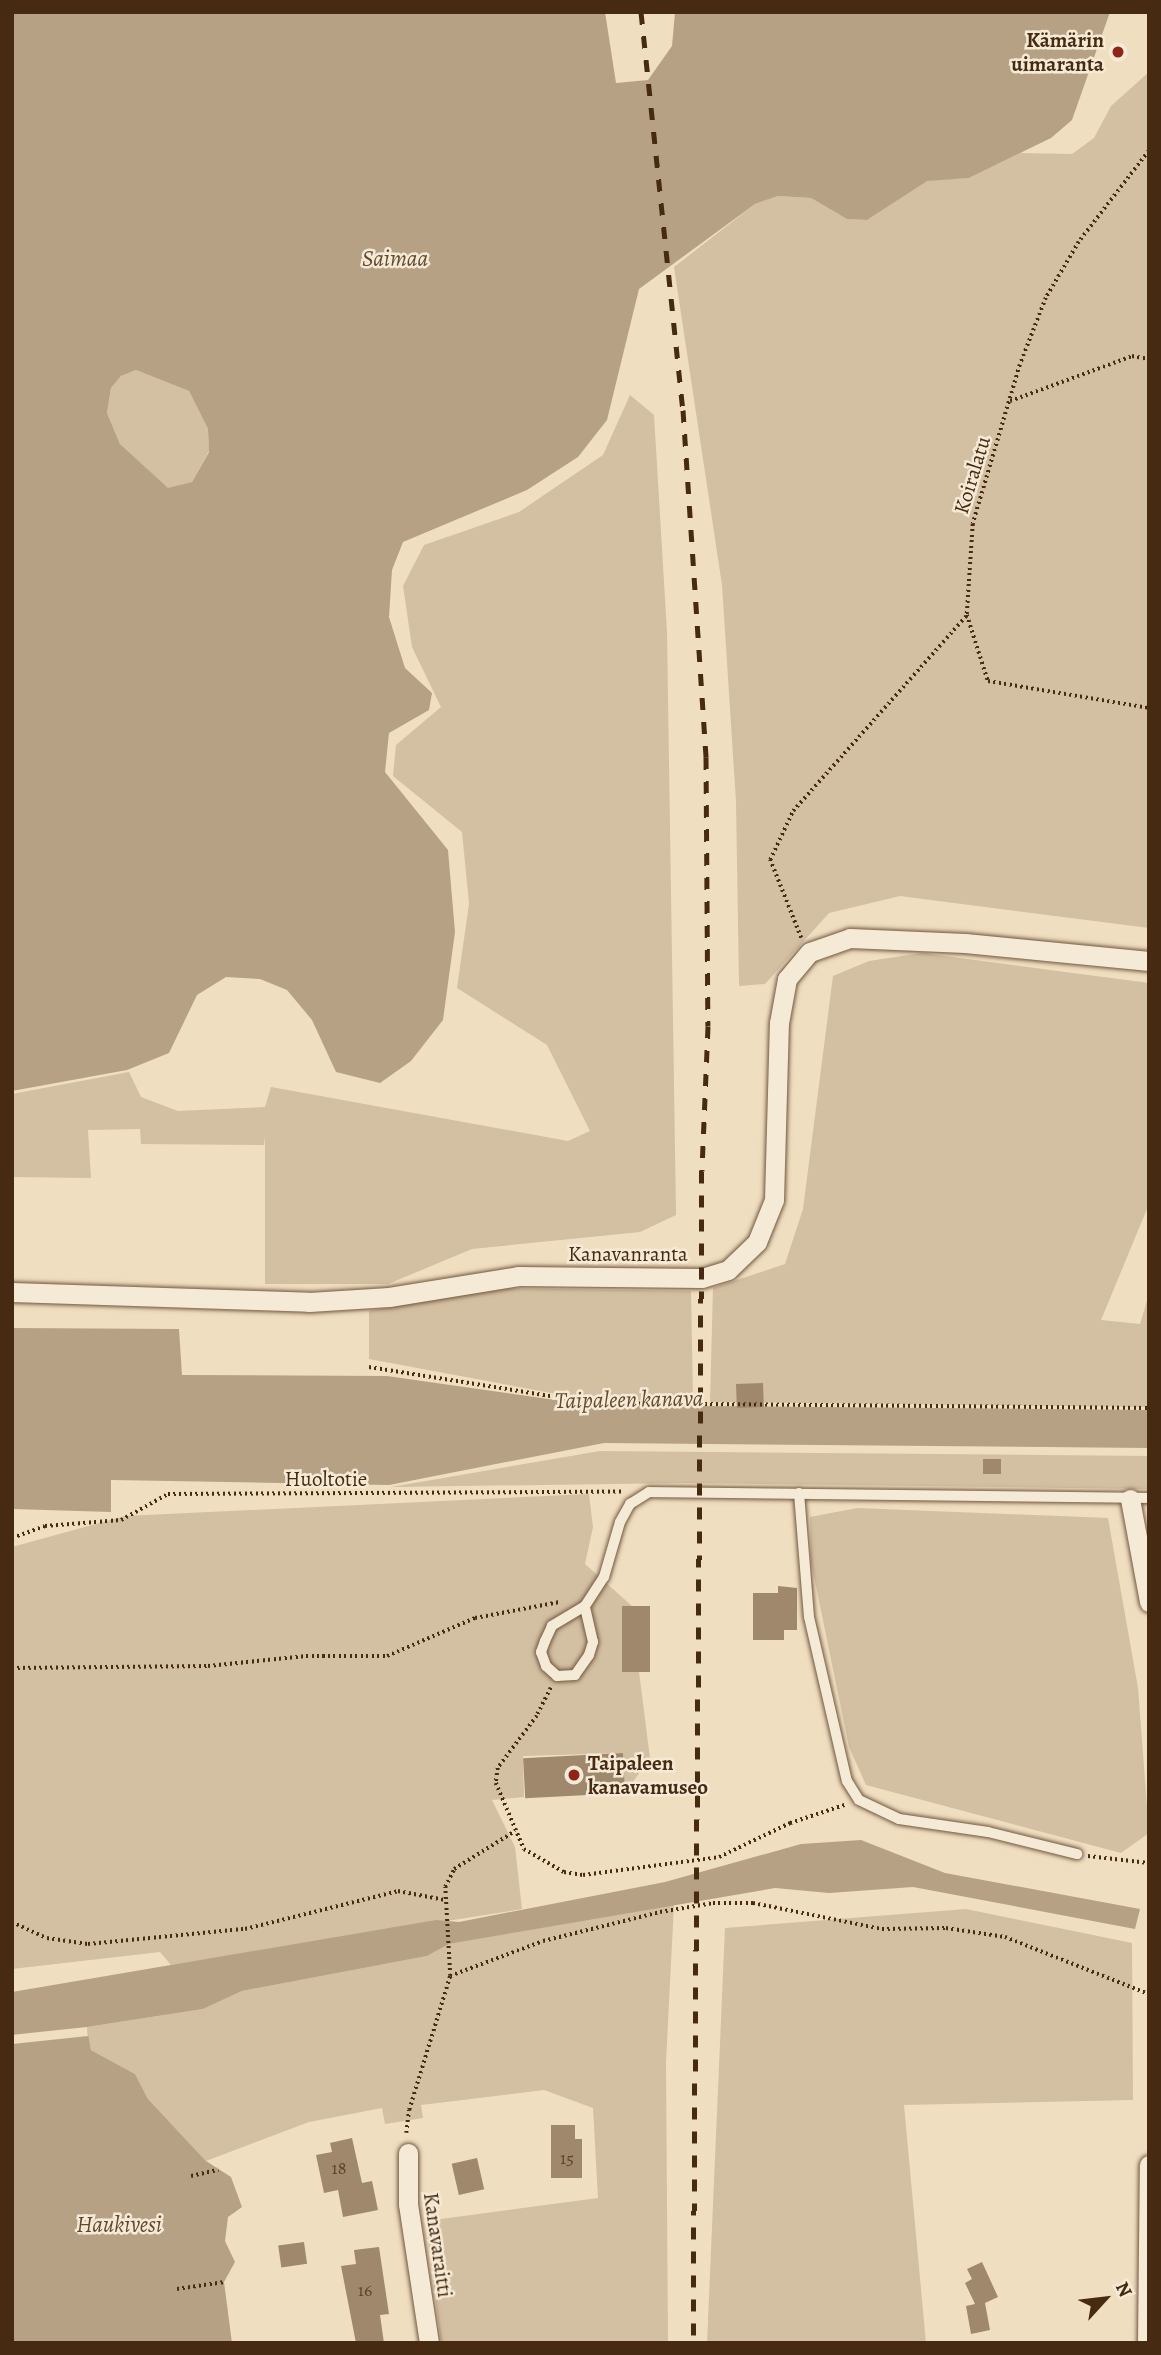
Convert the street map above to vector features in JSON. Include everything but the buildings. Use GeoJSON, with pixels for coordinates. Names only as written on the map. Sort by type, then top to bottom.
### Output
{"type":"FeatureCollection","features":[{"type":"Feature","properties":{"kind":"street","name":"Kanavanranta"},"geometry":{"type":"LineString","coordinates":[[12,1292],[309,1302],[389,1297],[517,1276],[702,1278],[728,1270],[757,1242],[774,1200],[779,1023],[787,979],[810,952],[850,938],[965,943],[1149,961]]}},
{"type":"Feature","properties":{"kind":"street"},"geometry":{"type":"LineString","coordinates":[[1139,1499],[1149,1602]]}},
{"type":"Feature","properties":{"kind":"street","name":"Kanavaraitti"},"geometry":{"type":"LineString","coordinates":[[408,2153],[408,2204],[429,2343]]}},
{"type":"Feature","properties":{"kind":"street"},"geometry":{"type":"LineString","coordinates":[[1147,2343],[1149,2165]]}},
{"type":"Feature","properties":{"kind":"lane"},"geometry":{"type":"LineString","coordinates":[[584,1606],[593,1642],[589,1655],[575,1675],[557,1676],[546,1666],[541,1652],[552,1626],[584,1606],[604,1577],[620,1522],[630,1504],[649,1492],[1139,1499]]}},
{"type":"Feature","properties":{"kind":"lane"},"geometry":{"type":"LineString","coordinates":[[799,1493],[809,1617],[847,1781],[859,1800],[899,1819],[988,1832],[1077,1854]]}},
{"type":"Feature","properties":{"kind":"path","name":"Koiralatu"},"geometry":{"type":"LineString","coordinates":[[1149,151],[1079,242],[1046,298],[1010,401],[973,524],[967,615],[988,681],[1149,708]]}},
{"type":"Feature","properties":{"kind":"path"},"geometry":{"type":"LineString","coordinates":[[1010,401],[1132,356],[1149,359]]}},
{"type":"Feature","properties":{"kind":"path"},"geometry":{"type":"LineString","coordinates":[[803,943],[770,860],[793,811],[967,615]]}},
{"type":"Feature","properties":{"kind":"path"},"geometry":{"type":"LineString","coordinates":[[369,1367],[595,1403],[1149,1408]]}},
{"type":"Feature","properties":{"kind":"path","name":"Huoltotie"},"geometry":{"type":"LineString","coordinates":[[12,1538],[45,1527],[121,1520],[168,1494],[649,1492]]}},
{"type":"Feature","properties":{"kind":"path"},"geometry":{"type":"LineString","coordinates":[[12,1668],[195,1667],[306,1656],[387,1656],[475,1618],[572,1598]]}},
{"type":"Feature","properties":{"kind":"path"},"geometry":{"type":"LineString","coordinates":[[557,1676],[537,1716],[498,1768],[496,1783],[524,1849],[545,1863],[583,1875],[719,1857],[790,1823],[859,1800]]}},
{"type":"Feature","properties":{"kind":"path"},"geometry":{"type":"LineString","coordinates":[[408,2153],[409,2110],[450,1976],[452,1953],[444,1912],[445,1887],[454,1869],[515,1831]]}},
{"type":"Feature","properties":{"kind":"path"},"geometry":{"type":"LineString","coordinates":[[1077,1854],[1149,1863]]}},
{"type":"Feature","properties":{"kind":"path"},"geometry":{"type":"LineString","coordinates":[[12,1922],[47,1938],[88,1944],[245,1929],[398,1891],[445,1900]]}},
{"type":"Feature","properties":{"kind":"path"},"geometry":{"type":"LineString","coordinates":[[450,1976],[543,1941],[660,1912],[713,1903],[753,1903],[882,1929],[946,1928],[1004,1937],[1149,1994]]}},
{"type":"Feature","properties":{"kind":"path"},"geometry":{"type":"LineString","coordinates":[[191,2176],[218,2170]]}},
{"type":"Feature","properties":{"kind":"path"},"geometry":{"type":"LineString","coordinates":[[177,2289],[224,2282]]}},
{"type":"Feature","properties":{"kind":"shaded area"},"geometry":{"type":"Polygon","coordinates":[[[1149,72],[1149,928],[900,896],[829,913],[765,984],[739,986],[736,801],[722,585],[674,267],[755,204],[778,196],[811,198],[847,219],[867,220],[927,180],[969,178],[1020,153],[1072,154],[1094,138],[1111,106],[1149,72]]]}},
{"type":"Feature","properties":{"kind":"shaded area"},"geometry":{"type":"Polygon","coordinates":[[[136,370],[189,391],[208,429],[209,451],[192,482],[168,489],[120,444],[107,413],[111,388],[121,376],[136,370]]]}},
{"type":"Feature","properties":{"kind":"shaded area"},"geometry":{"type":"Polygon","coordinates":[[[630,395],[654,415],[667,632],[676,1215],[640,1232],[472,1249],[388,1284],[265,1284],[265,1136],[264,1145],[141,1144],[140,1129],[88,1130],[91,1178],[12,1177],[12,1094],[129,1072],[141,1097],[178,1111],[265,1107],[271,1087],[568,1141],[590,1131],[547,1045],[457,988],[469,904],[462,832],[393,776],[396,745],[441,707],[412,647],[403,586],[424,545],[519,512],[603,455],[630,395]]]}},
{"type":"Feature","properties":{"kind":"shaded area"},"geometry":{"type":"Polygon","coordinates":[[[922,953],[1149,983],[1149,1204],[1101,1320],[1140,1324],[1149,1294],[1149,1407],[710,1402],[713,1288],[785,1264],[803,1209],[833,976],[869,961],[922,953]]]}},
{"type":"Feature","properties":{"kind":"shaded area"},"geometry":{"type":"Polygon","coordinates":[[[491,1288],[691,1291],[693,1401],[589,1400],[369,1359],[369,1311],[491,1288]]]}},
{"type":"Feature","properties":{"kind":"shaded area"},"geometry":{"type":"Polygon","coordinates":[[[600,1451],[1149,1456],[1149,1489],[683,1483],[391,1487],[600,1451]]]}},
{"type":"Feature","properties":{"kind":"shaded area"},"geometry":{"type":"Polygon","coordinates":[[[589,1494],[593,1527],[585,1564],[633,1607],[622,1607],[622,1672],[639,1672],[650,1758],[625,1793],[623,1753],[523,1756],[524,1797],[492,1800],[515,1847],[522,1909],[171,1965],[160,1952],[12,1969],[12,1547],[125,1516],[589,1494]]]}},
{"type":"Feature","properties":{"kind":"shaded area"},"geometry":{"type":"Polygon","coordinates":[[[857,1508],[1108,1518],[1138,1688],[1149,1833],[1121,1853],[866,1785],[849,1747],[811,1562],[810,1517],[857,1508]]]}},
{"type":"Feature","properties":{"kind":"shaded area"},"geometry":{"type":"Polygon","coordinates":[[[674,1904],[666,2062],[668,2343],[441,2343],[426,2221],[598,2198],[593,2108],[544,2090],[421,2105],[423,2118],[385,2124],[382,2108],[309,2122],[206,2161],[148,2099],[135,2074],[91,2050],[87,2027],[203,2009],[242,1991],[427,1956],[449,1944],[674,1904]]]}},
{"type":"Feature","properties":{"kind":"shaded area"},"geometry":{"type":"Polygon","coordinates":[[[966,1909],[1132,1943],[1133,2100],[904,2105],[926,2343],[707,2343],[725,1928],[966,1909]]]}},
{"type":"Feature","properties":{"kind":"water","name":"Saimaa"},"geometry":{"type":"Polygon","coordinates":[[[12,12],[605,12],[616,83],[648,80],[672,46],[675,12],[1110,12],[1072,120],[1051,138],[969,178],[927,181],[867,220],[847,219],[811,198],[778,196],[755,204],[639,289],[607,420],[578,457],[527,490],[403,542],[392,570],[389,617],[405,668],[432,693],[429,710],[389,733],[385,772],[448,850],[455,932],[443,1020],[411,1061],[380,1083],[336,1072],[312,1020],[287,990],[260,979],[226,977],[197,995],[169,1053],[127,1070],[12,1091],[12,12]],[[136,370],[121,376],[111,388],[107,413],[120,444],[168,488],[192,482],[209,452],[208,429],[189,391],[136,370]]]}},
{"type":"Feature","properties":{"kind":"water"},"geometry":{"type":"Polygon","coordinates":[[[12,1328],[179,1329],[182,1375],[387,1376],[591,1405],[1149,1410],[1149,1448],[604,1443],[389,1485],[111,1480],[111,1512],[12,1509],[12,1328]]]}},
{"type":"Feature","properties":{"kind":"water","name":"Haukivesi"},"geometry":{"type":"Polygon","coordinates":[[[861,1840],[945,1873],[1140,1909],[1135,1929],[913,1887],[829,1893],[775,1888],[449,1944],[427,1956],[242,1991],[203,2009],[87,2027],[91,2050],[135,2074],[148,2099],[206,2161],[231,2177],[242,2207],[228,2217],[225,2241],[235,2262],[224,2282],[232,2343],[12,2343],[12,1992],[436,1920],[459,1922],[665,1882],[801,1844],[861,1840]]]}},
{"type":"Feature","properties":{"kind":"pier"},"geometry":{"type":"Polygon","coordinates":[[[87,2027],[88,2036],[12,2044],[12,2035],[87,2027]]]}},
{"type":"Feature","properties":{"kind":"railway"},"geometry":{"type":"LineString","coordinates":[[641,12],[683,410],[706,757],[708,1026],[702,1171],[693,2343]]}},
{"type":"Feature","properties":{"kind":"place","name":"Kämärin uimaranta"},"geometry":{"type":"Point","coordinates":[1118,52]}},
{"type":"Feature","properties":{"kind":"place","name":"Taipaleen kanavamuseo"},"geometry":{"type":"Point","coordinates":[574,1775]}},
{"type":"Feature","properties":{"kind":"water label","name":"Taipaleen kanava"},"geometry":{"type":"Point","coordinates":[629,1400]}}]}
